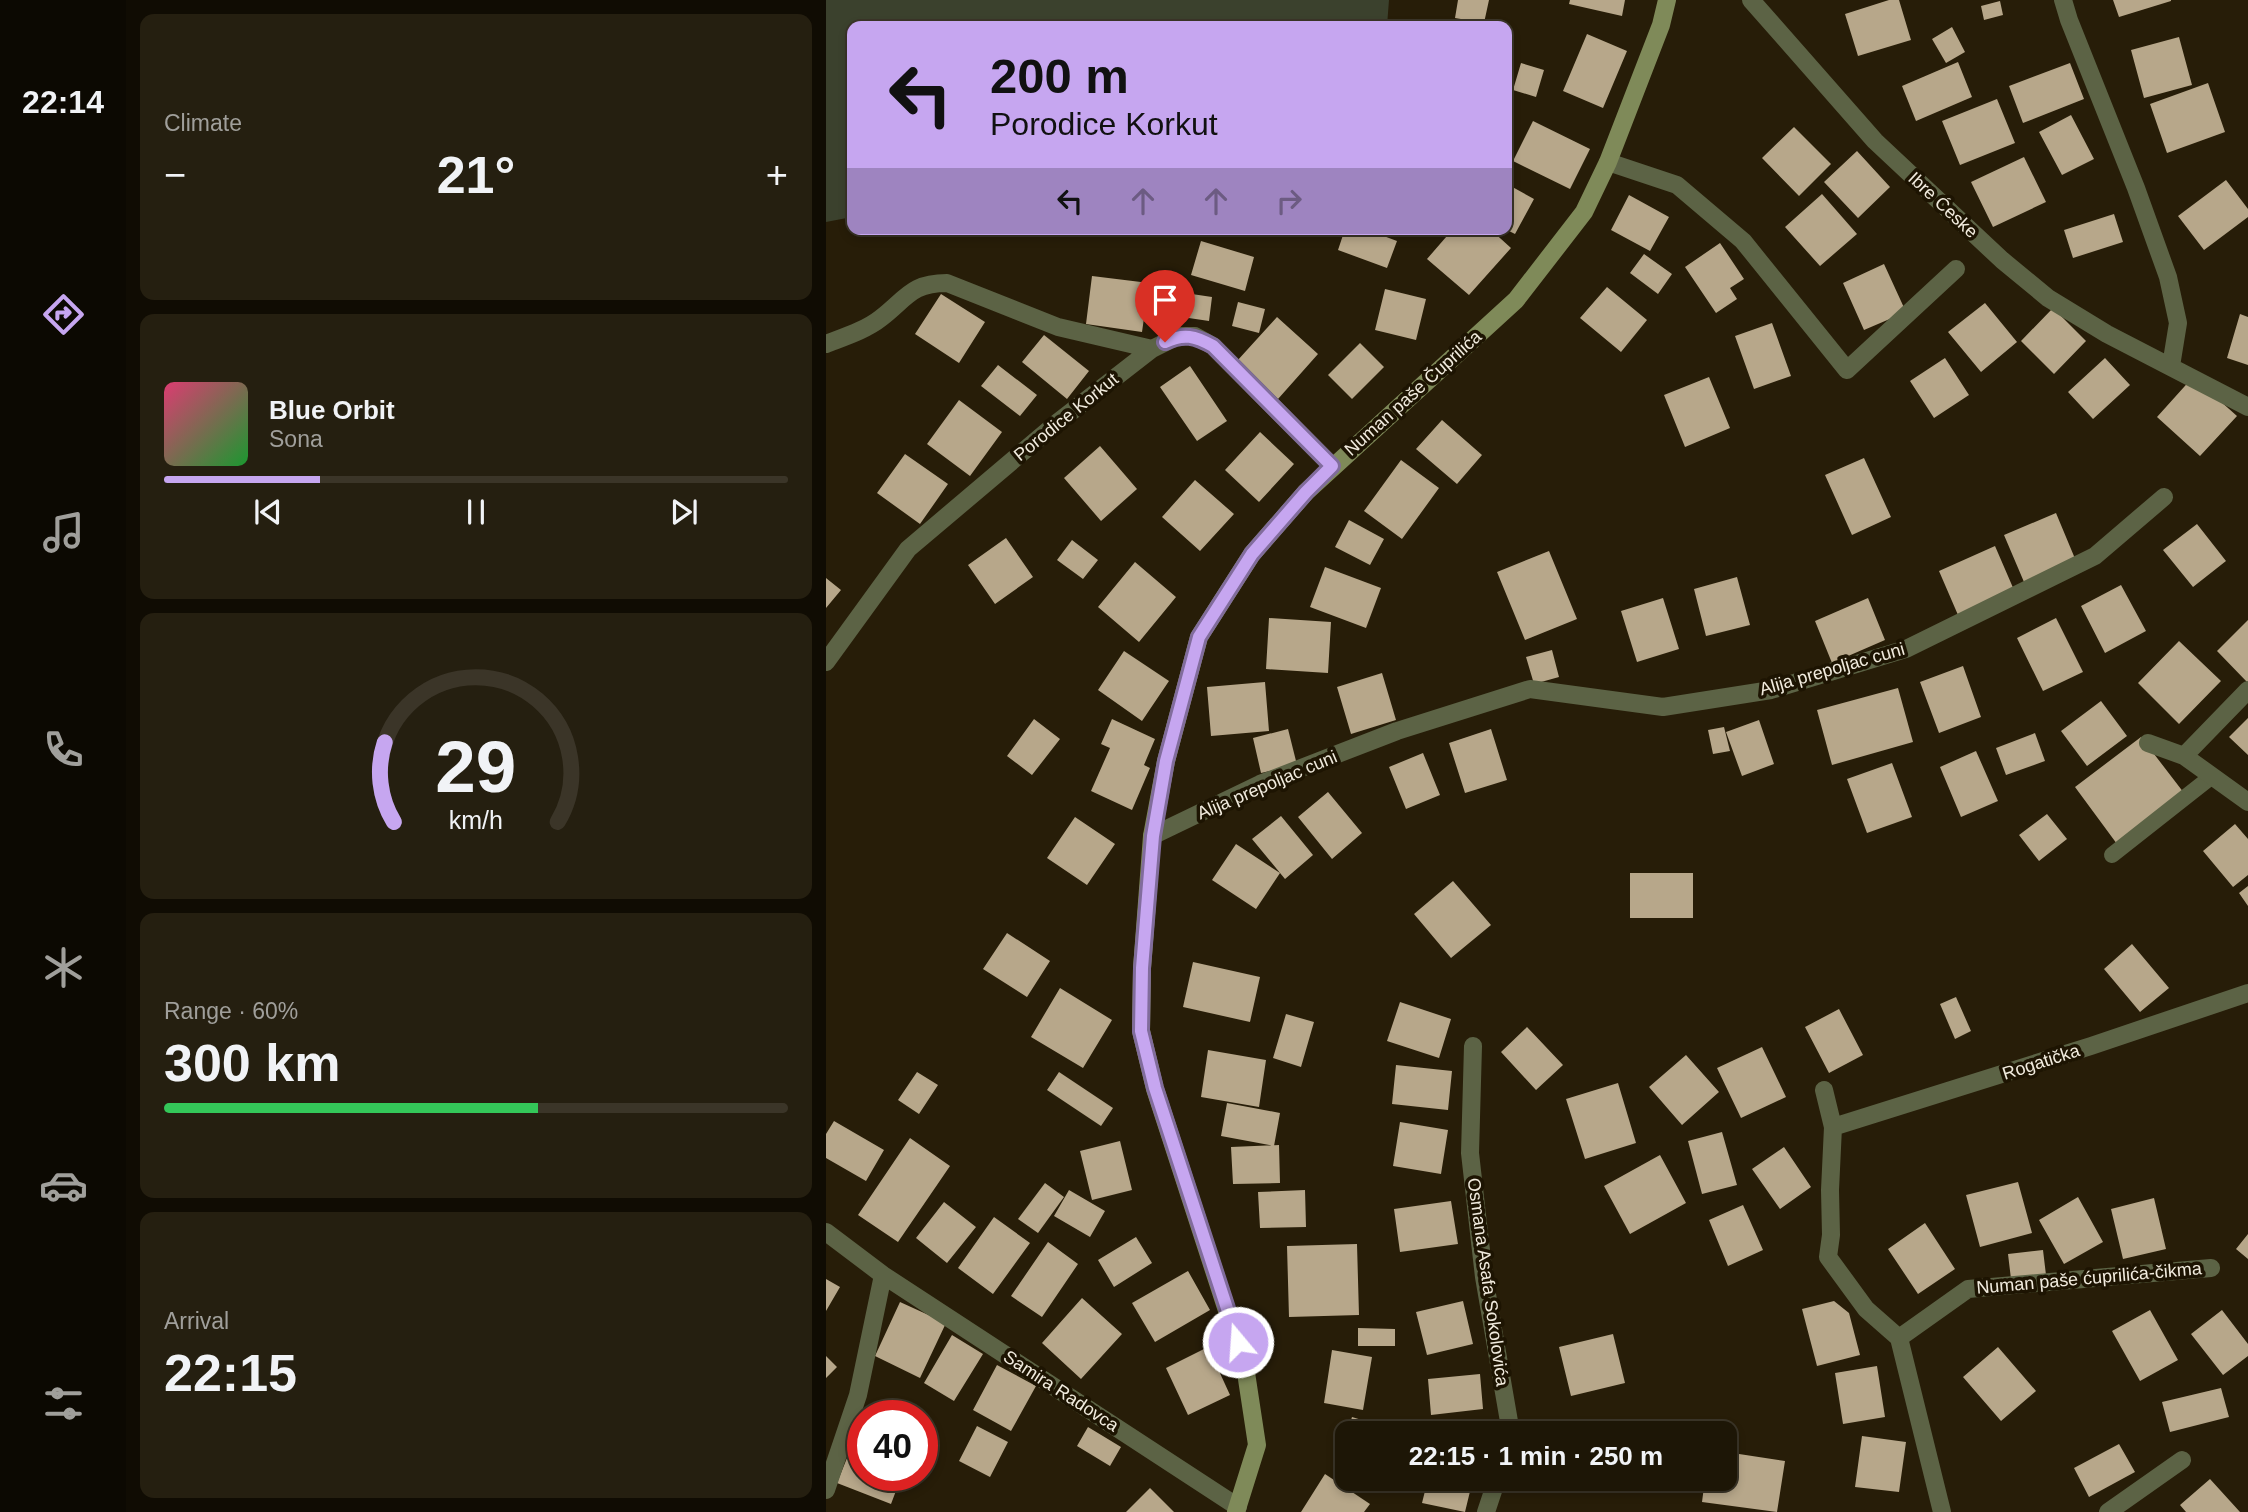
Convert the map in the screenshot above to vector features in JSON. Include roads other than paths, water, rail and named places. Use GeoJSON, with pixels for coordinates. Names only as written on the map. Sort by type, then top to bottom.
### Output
{"type":"FeatureCollection","features":[{"type":"Feature","properties":{"kind":"street","name":"Numan paše Čuprilića"},"geometry":{"type":"LineString","coordinates":[[1237,1510],[1257,1445],[1245,1366],[1155,1088],[1141,1031],[1142,968],[1153,836],[1166,761],[1199,637],[1252,554],[1306,492],[1516,300],[1584,212],[1608,162],[1661,25],[1667,0]]}},
{"type":"Feature","properties":{"kind":"street","name":"Ibre Ćeske"},"geometry":{"type":"LineString","coordinates":[[1751,0],[1875,141],[2003,260],[2048,298],[2107,334],[2248,407]]}},
{"type":"Feature","properties":{"kind":"street"},"geometry":{"type":"LineString","coordinates":[[2063,0],[2168,277],[2178,323],[2171,366]]}},
{"type":"Feature","properties":{"kind":"street"},"geometry":{"type":"LineString","coordinates":[[1608,162],[1677,185],[1743,241],[1847,370],[1956,269]]}},
{"type":"Feature","properties":{"kind":"street"},"geometry":{"type":"LineString","coordinates":[[826,344],[880,319],[911,291],[930,283],[947,283],[1058,327],[1152,349]]}},
{"type":"Feature","properties":{"kind":"street","name":"Porodice Korkut"},"geometry":{"type":"LineString","coordinates":[[826,662],[908,549],[1058,422],[1152,349],[1178,336],[1195,336],[1213,346],[1332,466]]}},
{"type":"Feature","properties":{"kind":"street","name":"Alija prepoljac cuni"},"geometry":{"type":"LineString","coordinates":[[1153,836],[1272,779],[1397,731],[1530,689],[1663,707],[1771,690],[1906,649],[2095,556],[2164,497]]}},
{"type":"Feature","properties":{"kind":"street"},"geometry":{"type":"LineString","coordinates":[[2185,756],[2248,690]]}},
{"type":"Feature","properties":{"kind":"street"},"geometry":{"type":"LineString","coordinates":[[2148,743],[2185,756],[2248,802]]}},
{"type":"Feature","properties":{"kind":"street","name":"Rogatička"},"geometry":{"type":"LineString","coordinates":[[1833,1127],[2091,1046],[2248,993]]}},
{"type":"Feature","properties":{"kind":"street","name":"Osmana Asafa Sokolovića"},"geometry":{"type":"LineString","coordinates":[[1473,1046],[1470,1153],[1484,1277],[1509,1421]]}},
{"type":"Feature","properties":{"kind":"street"},"geometry":{"type":"LineString","coordinates":[[1824,1090],[1833,1127],[1831,1235],[1828,1257],[1866,1309],[1899,1338],[1942,1512]]}},
{"type":"Feature","properties":{"kind":"street","name":"Samira Radovca"},"geometry":{"type":"LineString","coordinates":[[826,1232],[883,1275],[1237,1510]]}},
{"type":"Feature","properties":{"kind":"street","name":"Numan paše ćuprilića-čikma"},"geometry":{"type":"LineString","coordinates":[[1899,1338],[1968,1289],[2211,1268]]}},
{"type":"Feature","properties":{"kind":"street"},"geometry":{"type":"LineString","coordinates":[[826,1490],[858,1395],[883,1275]]}},
{"type":"Feature","properties":{"kind":"street"},"geometry":{"type":"LineString","coordinates":[[2108,1512],[2182,1460]]}},
{"type":"Feature","properties":{"kind":"street"},"geometry":{"type":"LineString","coordinates":[[1486,1512],[1493,1491]]}},
{"type":"Feature","properties":{"kind":"lane"},"geometry":{"type":"LineString","coordinates":[[2112,855],[2211,777]]}}]}
